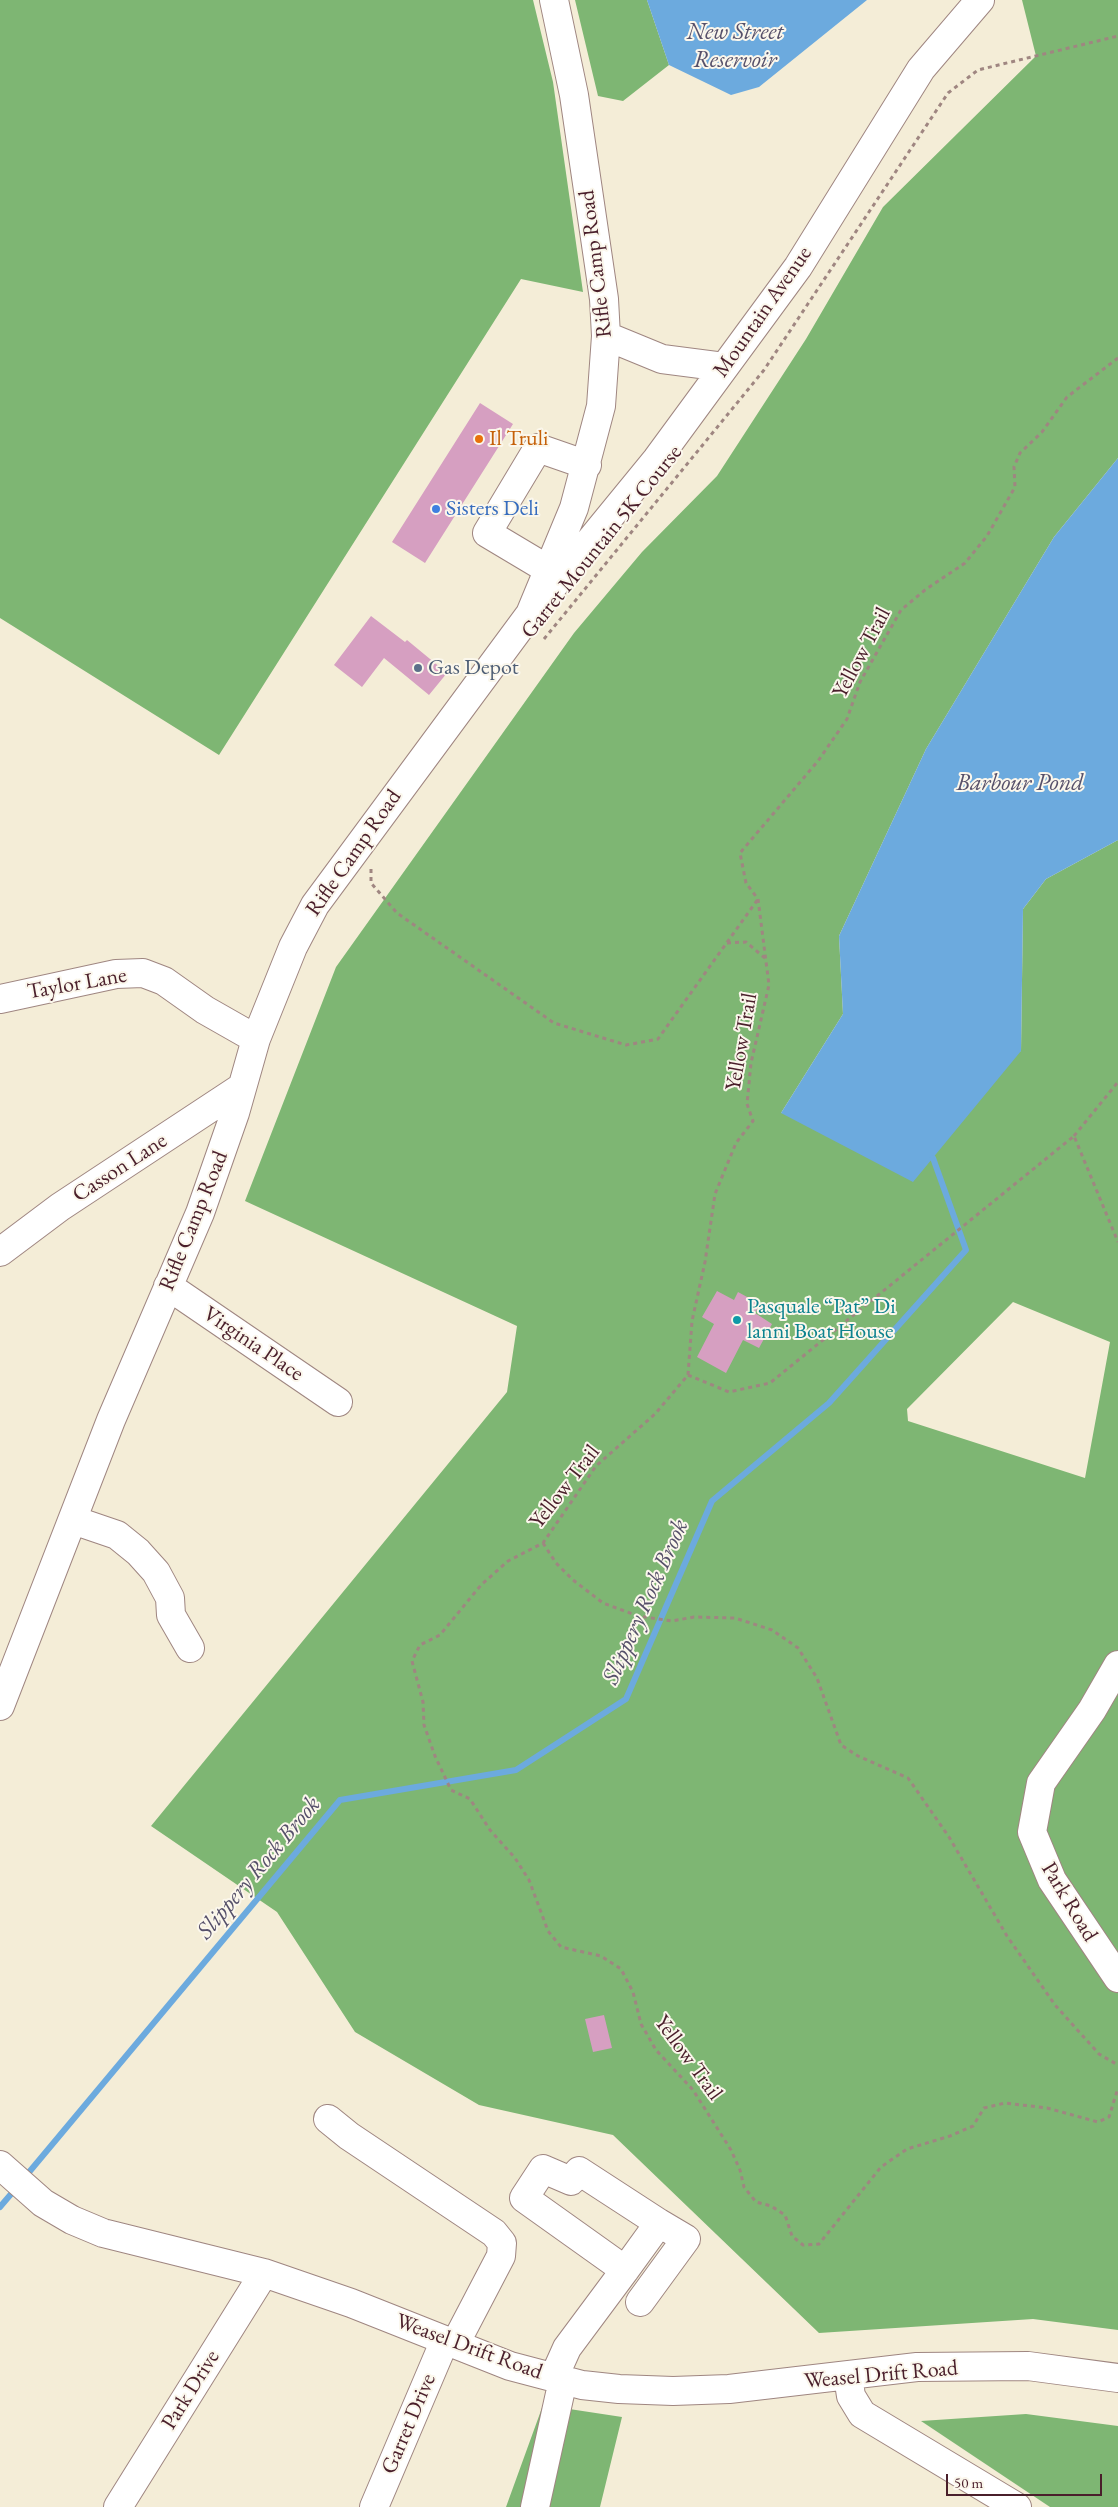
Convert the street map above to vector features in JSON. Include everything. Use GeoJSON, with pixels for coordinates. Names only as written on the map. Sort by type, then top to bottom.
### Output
{"type":"FeatureCollection","features":[{"type":"Feature","properties":{"kind":"street","name":"Rifle Camp Road"},"geometry":{"type":"LineString","coordinates":[[0,1706],[111,1420],[200,1213],[256,1039],[293,947],[315,904],[530,614],[574,508],[587,465],[601,406],[606,336],[604,299],[575,105],[554,0]]}},
{"type":"Feature","properties":{"kind":"street","name":"Mountain Avenue"},"geometry":{"type":"LineString","coordinates":[[530,614],[657,459],[798,267],[891,114],[921,70],[980,0]]}},
{"type":"Feature","properties":{"kind":"street"},"geometry":{"type":"LineString","coordinates":[[606,336],[662,359],[724,367]]}},
{"type":"Feature","properties":{"kind":"street"},"geometry":{"type":"LineString","coordinates":[[549,570],[487,533],[538,448],[587,465]]}},
{"type":"Feature","properties":{"kind":"street","name":"Taylor Lane"},"geometry":{"type":"LineString","coordinates":[[0,999],[116,974],[144,973],[164,981],[205,1010],[256,1039]]}},
{"type":"Feature","properties":{"kind":"street","name":"Casson Lane"},"geometry":{"type":"LineString","coordinates":[[0,1252],[60,1207],[242,1087]]}},
{"type":"Feature","properties":{"kind":"street","name":"Virginia Place"},"geometry":{"type":"LineString","coordinates":[[168,1286],[338,1402]]}},
{"type":"Feature","properties":{"kind":"street"},"geometry":{"type":"LineString","coordinates":[[73,1520],[117,1535],[138,1552],[156,1572],[170,1598],[171,1615],[190,1648]]}},
{"type":"Feature","properties":{"kind":"street","name":"Park Road"},"geometry":{"type":"LineString","coordinates":[[1118,1665],[1092,1710],[1041,1783],[1032,1832],[1052,1880],[1118,1978]]}},
{"type":"Feature","properties":{"kind":"street","name":"Garret Drive"},"geometry":{"type":"LineString","coordinates":[[328,2119],[349,2136],[494,2234],[502,2243],[501,2256],[450,2342],[374,2507]]}},
{"type":"Feature","properties":{"kind":"street","name":"Weasel Drift Road"},"geometry":{"type":"LineString","coordinates":[[0,2165],[43,2203],[72,2220],[112,2235],[264,2273],[351,2302],[510,2366],[558,2379],[618,2389],[673,2391],[764,2386],[917,2367],[1028,2366],[1118,2378]]}},
{"type":"Feature","properties":{"kind":"street"},"geometry":{"type":"LineString","coordinates":[[625,2270],[524,2198],[543,2169],[571,2181],[580,2171],[686,2239],[640,2302]]}},
{"type":"Feature","properties":{"kind":"street"},"geometry":{"type":"LineString","coordinates":[[535,2507],[558,2379],[567,2348],[659,2223]]}},
{"type":"Feature","properties":{"kind":"street","name":"Park Drive"},"geometry":{"type":"LineString","coordinates":[[118,2507],[264,2273]]}},
{"type":"Feature","properties":{"kind":"street"},"geometry":{"type":"LineString","coordinates":[[848,2376],[851,2396],[862,2414],[1017,2507]]}},
{"type":"Feature","properties":{"kind":"path","name":"Garret Mountain 5K Course"},"geometry":{"type":"LineString","coordinates":[[543,641],[764,370],[948,93],[978,70],[1118,36]]}},
{"type":"Feature","properties":{"kind":"path","name":"Yellow Trail"},"geometry":{"type":"LineString","coordinates":[[1118,358],[1068,397],[1042,432],[1020,453],[1014,467],[1015,487],[987,536],[965,564],[925,590],[901,610],[860,682],[847,719],[818,761],[740,853],[746,883],[758,899],[769,985],[751,1062],[747,1104],[753,1121],[736,1143],[715,1194],[705,1262],[692,1322],[688,1375],[655,1414],[596,1466],[543,1543],[508,1561],[481,1585],[440,1635],[420,1646],[412,1661],[434,1756],[451,1790],[470,1799],[529,1880],[548,1931],[561,1947],[601,1956],[621,1969],[633,1992],[641,2024],[656,2050],[693,2090],[731,2150],[740,2170],[744,2187],[756,2202],[771,2206],[785,2215],[792,2236],[803,2245],[819,2244],[881,2166],[907,2149],[950,2136],[973,2126],[984,2108],[1005,2103],[1022,2105],[1046,2108],[1098,2122],[1109,2117],[1118,2088]]}},
{"type":"Feature","properties":{"kind":"path"},"geometry":{"type":"LineString","coordinates":[[371,864],[371,883],[397,913],[554,1023],[626,1045],[658,1039],[758,899]]}},
{"type":"Feature","properties":{"kind":"path"},"geometry":{"type":"LineString","coordinates":[[727,943],[746,942],[766,960]]}},
{"type":"Feature","properties":{"kind":"path"},"geometry":{"type":"LineString","coordinates":[[688,1375],[729,1392],[770,1383],[1074,1136],[1118,1082]]}},
{"type":"Feature","properties":{"kind":"path"},"geometry":{"type":"LineString","coordinates":[[1074,1136],[1118,1242]]}},
{"type":"Feature","properties":{"kind":"path"},"geometry":{"type":"LineString","coordinates":[[543,1543],[556,1563],[573,1580],[602,1603],[638,1616],[672,1621],[694,1617],[735,1618],[772,1630],[798,1648],[817,1678],[841,1745],[858,1756],[908,1778],[950,1837],[1007,1936],[1055,2005],[1099,2054],[1118,2065]]}},
{"type":"Feature","properties":{"kind":"green space"},"geometry":{"type":"Polygon","coordinates":[[[0,0],[533,0],[553,82],[583,292],[521,279],[219,755],[0,618],[0,0]]]}},
{"type":"Feature","properties":{"kind":"green space"},"geometry":{"type":"Polygon","coordinates":[[[575,0],[647,0],[669,65],[623,101],[598,96],[575,0]]]}},
{"type":"Feature","properties":{"kind":"green space"},"geometry":{"type":"Polygon","coordinates":[[[1022,0],[1118,0],[1118,458],[1054,537],[926,749],[839,936],[843,1014],[781,1113],[1021,1051],[1023,909],[1046,879],[1118,840],[1118,2330],[1033,2319],[819,2333],[613,2135],[479,2105],[355,2032],[277,1912],[151,1826],[507,1392],[517,1326],[245,1201],[336,967],[574,633],[642,552],[717,476],[806,339],[883,207],[1036,56],[1022,0]],[[1013,1302],[907,1409],[908,1421],[1085,1478],[1110,1342],[1013,1302]]]}},
{"type":"Feature","properties":{"kind":"green space"},"geometry":{"type":"Polygon","coordinates":[[[543,2405],[622,2417],[600,2507],[506,2507],[543,2405]]]}},
{"type":"Feature","properties":{"kind":"green space"},"geometry":{"type":"Polygon","coordinates":[[[1026,2414],[1118,2426],[1118,2507],[1050,2507],[921,2421],[1026,2414]]]}},
{"type":"Feature","properties":{"kind":"water","name":"New Street Reservoir"},"geometry":{"type":"Polygon","coordinates":[[[647,0],[867,0],[759,87],[731,95],[669,65],[647,0]]]}},
{"type":"Feature","properties":{"kind":"water","name":"Barbour Pond"},"geometry":{"type":"Polygon","coordinates":[[[1118,458],[1118,840],[1046,879],[1023,909],[1021,1051],[913,1182],[781,1113],[843,1014],[839,936],[926,749],[1054,537],[1118,458]]]}},
{"type":"Feature","properties":{"kind":"building"},"geometry":{"type":"Polygon","coordinates":[[[480,403],[513,424],[425,563],[392,542],[480,403]]]}},
{"type":"Feature","properties":{"kind":"building"},"geometry":{"type":"Polygon","coordinates":[[[371,616],[405,642],[407,640],[447,673],[429,695],[384,658],[362,687],[334,665],[371,616]]]}},
{"type":"Feature","properties":{"kind":"building","name":"Pasquale “Pat” Di lanni Boat House"},"geometry":{"type":"Polygon","coordinates":[[[717,1291],[734,1300],[738,1292],[760,1304],[755,1313],[772,1324],[759,1348],[743,1340],[726,1373],[697,1357],[714,1324],[702,1317],[717,1291]]]}},
{"type":"Feature","properties":{"kind":"building"},"geometry":{"type":"Polygon","coordinates":[[[604,2015],[612,2048],[593,2052],[585,2019],[604,2015]]]}},
{"type":"Feature","properties":{"kind":"waterway","name":"Slippery Rock Brook"},"geometry":{"type":"LineString","coordinates":[[25,2177],[340,1800],[516,1770],[626,1699],[712,1501],[829,1403],[966,1250],[933,1158]]}},
{"type":"Feature","properties":{"kind":"waterway","name":"Slippery Rock Brook"},"geometry":{"type":"LineString","coordinates":[[0,2207],[17,2187]]}},
{"type":"Feature","properties":{"kind":"place","name":"Il Truli"},"geometry":{"type":"Point","coordinates":[479,439]}},
{"type":"Feature","properties":{"kind":"place","name":"Sisters Deli"},"geometry":{"type":"Point","coordinates":[436,509]}},
{"type":"Feature","properties":{"kind":"place","name":"Gas Depot"},"geometry":{"type":"Point","coordinates":[418,668]}},
{"type":"Feature","properties":{"kind":"place","name":"Pasquale “Pat” Di lanni Boat House"},"geometry":{"type":"Point","coordinates":[737,1320]}}]}
